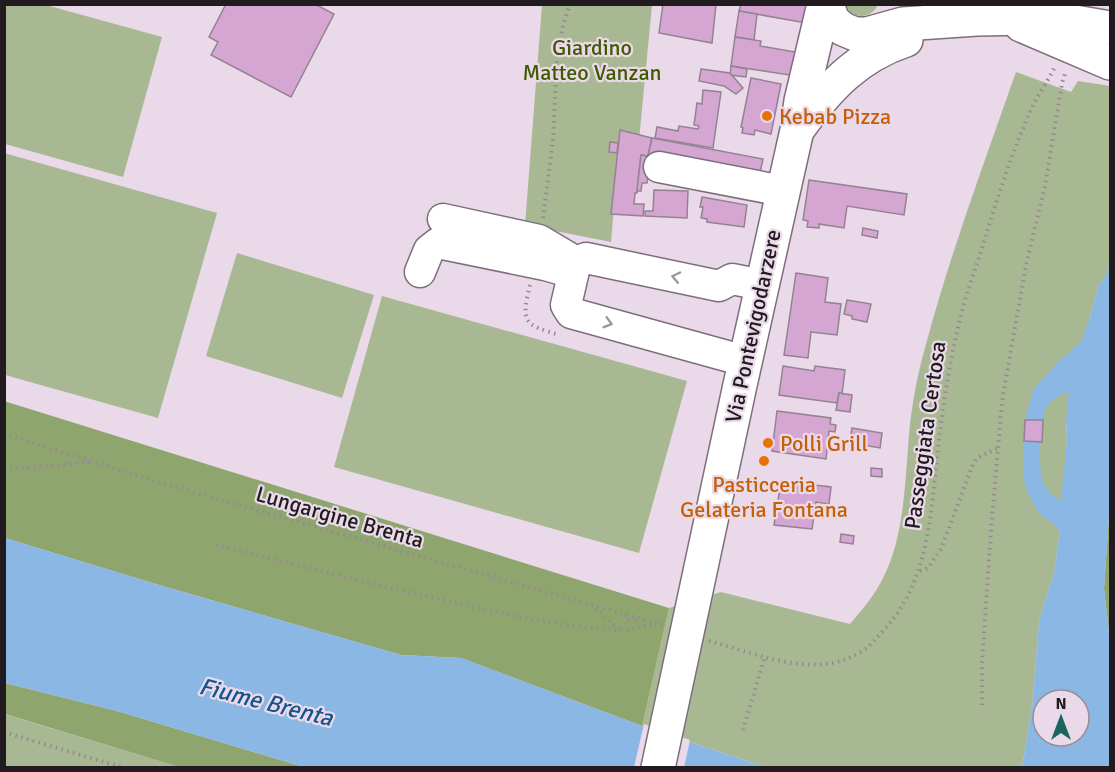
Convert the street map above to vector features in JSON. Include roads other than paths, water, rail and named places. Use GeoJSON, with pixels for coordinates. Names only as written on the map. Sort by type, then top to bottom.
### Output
{"type":"FeatureCollection","features":[{"type":"Feature","properties":{"kind":"main road","name":"Via Pontevigodarzere"},"geometry":{"type":"LineString","coordinates":[[825,4],[833,21],[843,29],[855,34],[882,23],[939,23],[961,19],[996,18],[1063,20],[1110,28]]}},
{"type":"Feature","properties":{"kind":"main road","name":"Via Pontevigodarzere"},"geometry":{"type":"LineString","coordinates":[[658,768],[797,130],[801,101],[825,4]]}},
{"type":"Feature","properties":{"kind":"main road","name":"Via Pontevigodarzere"},"geometry":{"type":"LineString","coordinates":[[927,4],[961,19]]}},
{"type":"Feature","properties":{"kind":"main road","name":"Via Pontevigodarzere"},"geometry":{"type":"LineString","coordinates":[[996,18],[1110,63]]}},
{"type":"Feature","properties":{"kind":"main road"},"geometry":{"type":"LineString","coordinates":[[797,130],[845,73],[864,59],[888,46],[920,35],[996,18]]}},
{"type":"Feature","properties":{"kind":"main road"},"geometry":{"type":"LineString","coordinates":[[817,104],[824,84],[835,66],[853,45],[882,23]]}},
{"type":"Feature","properties":{"kind":"street"},"geometry":{"type":"LineString","coordinates":[[659,167],[783,191]]}},
{"type":"Feature","properties":{"kind":"street"},"geometry":{"type":"LineString","coordinates":[[443,219],[539,240],[575,267]]}},
{"type":"Feature","properties":{"kind":"street"},"geometry":{"type":"LineString","coordinates":[[420,272],[429,250],[438,243],[545,265],[575,267]]}},
{"type":"Feature","properties":{"kind":"street"},"geometry":{"type":"LineString","coordinates":[[745,361],[571,313],[566,305],[575,267],[586,258],[719,286],[732,279],[762,285]]}},
{"type":"Feature","properties":{"kind":"water"},"geometry":{"type":"Polygon","coordinates":[[[1110,261],[1110,502],[1104,588],[1110,642],[1110,767],[1020,768],[1031,712],[1031,748],[1091,748],[1091,688],[1034,688],[1039,621],[1054,573],[1060,530],[1038,512],[1025,487],[1023,467],[1025,420],[1033,390],[1055,365],[1081,342],[1098,287],[1107,274],[1110,261]],[[1069,392],[1050,402],[1046,408],[1041,434],[1042,478],[1047,489],[1061,501],[1067,440],[1066,419],[1069,392]]]}},
{"type":"Feature","properties":{"kind":"water","name":"Fiume Brenta"},"geometry":{"type":"Polygon","coordinates":[[[5,538],[401,655],[461,658],[642,726],[765,767],[304,767],[117,711],[5,683],[5,538]]]}},
{"type":"Feature","properties":{"kind":"place","name":"Kebab Pizza"},"geometry":{"type":"Point","coordinates":[767,116]}},
{"type":"Feature","properties":{"kind":"place","name":"Polli Grill"},"geometry":{"type":"Point","coordinates":[768,443]}},
{"type":"Feature","properties":{"kind":"place","name":"Pasticceria Gelateria Fontana"},"geometry":{"type":"Point","coordinates":[764,461]}},
{"type":"Feature","properties":{"kind":"park label","name":"Giardino Matteo Vanzan"},"geometry":{"type":"Point","coordinates":[592,60]}}]}
